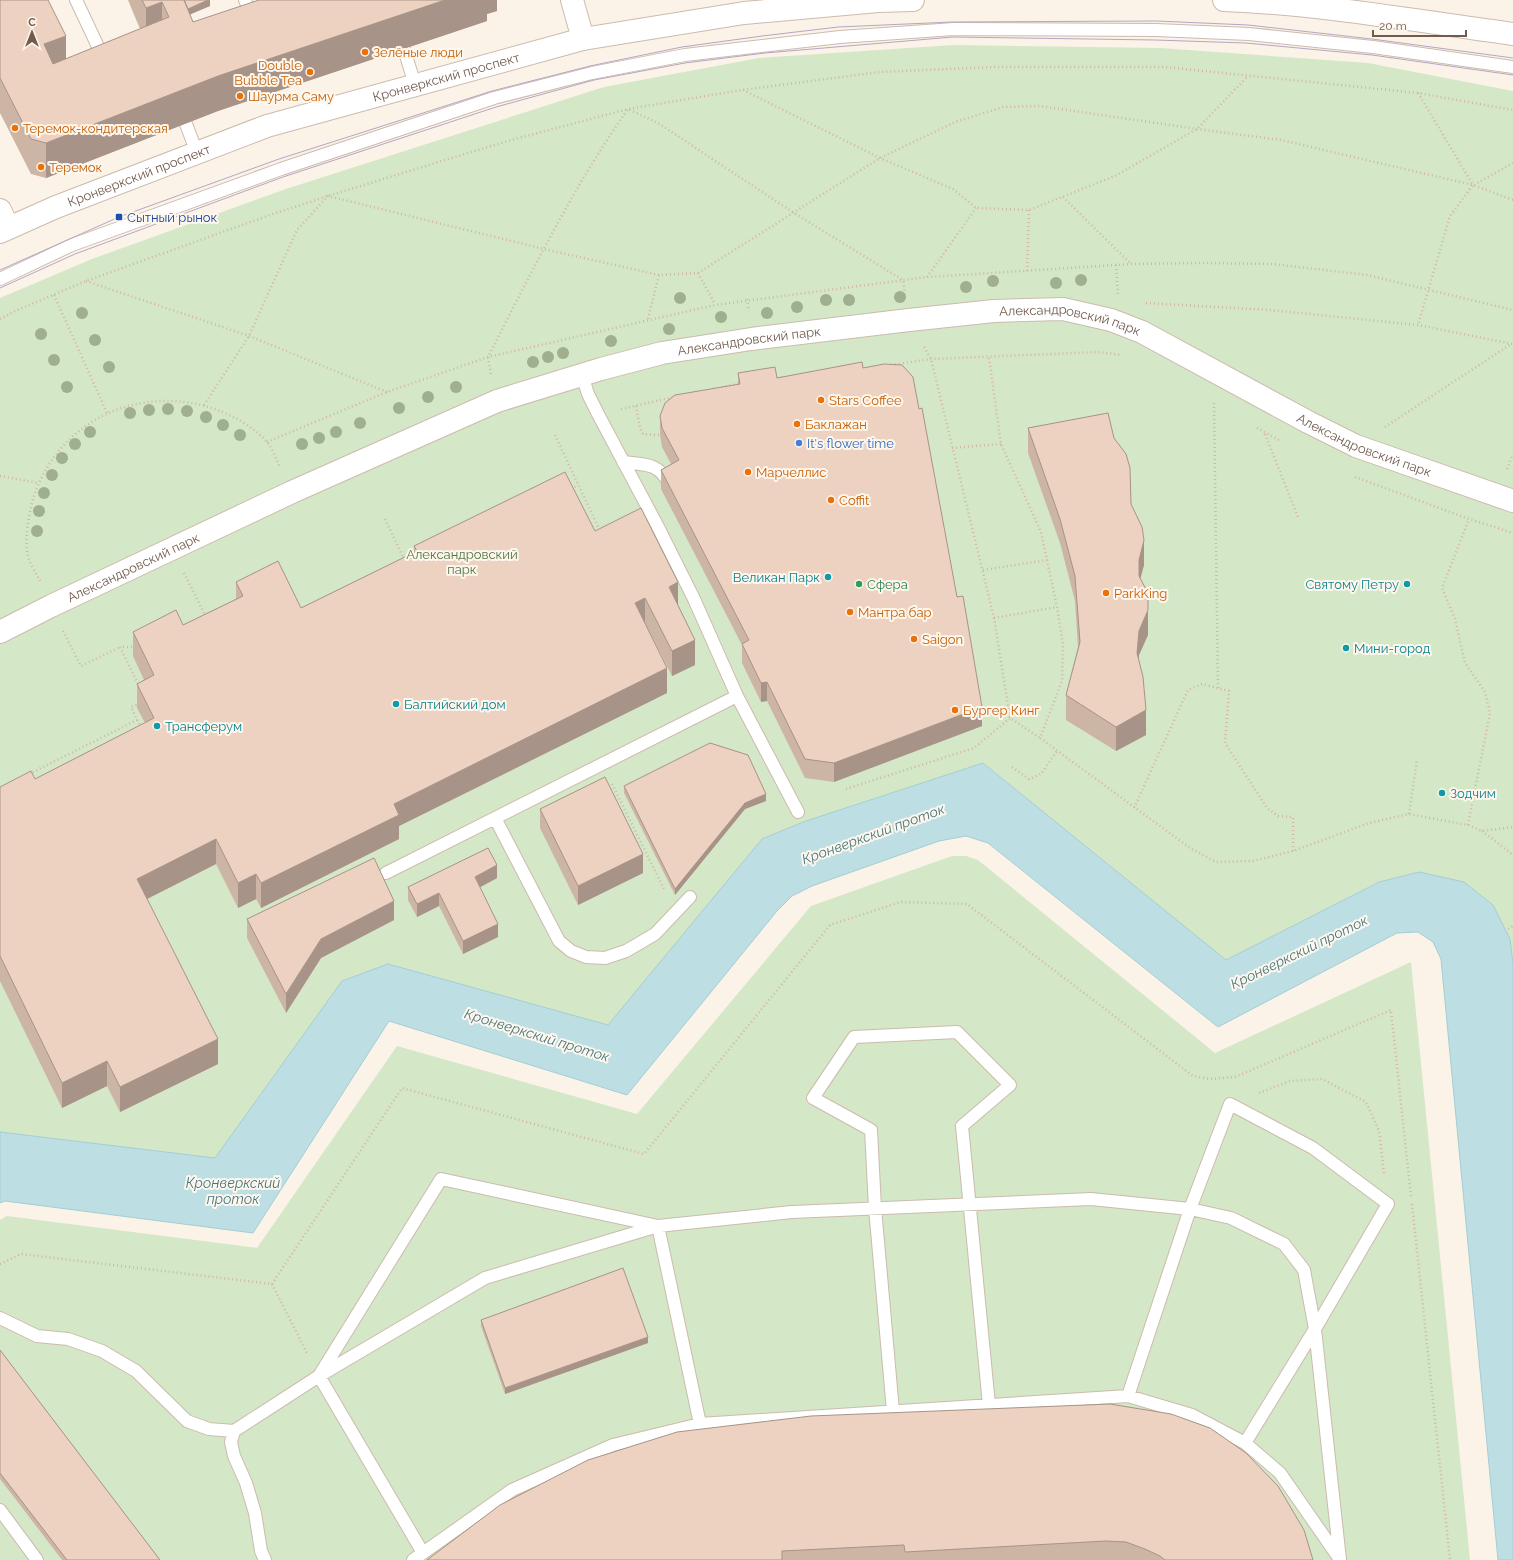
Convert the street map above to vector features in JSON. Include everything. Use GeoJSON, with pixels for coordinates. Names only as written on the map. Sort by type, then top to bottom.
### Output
{"type":"FeatureCollection","features":[{"type":"Feature","properties":{"kind":"street"},"geometry":{"type":"LineString","coordinates":[[572,0],[583,39]]}},
{"type":"Feature","properties":{"kind":"street","name":"Кронверкский проспект"},"geometry":{"type":"LineString","coordinates":[[3,223],[56,207],[267,126],[583,39],[744,13],[878,1],[912,0]]}},
{"type":"Feature","properties":{"kind":"street"},"geometry":{"type":"LineString","coordinates":[[1224,0],[1358,6],[1513,34]]}},
{"type":"Feature","properties":{"kind":"street","name":"Александровский парк"},"geometry":{"type":"LineString","coordinates":[[0,632],[58,602],[292,492],[497,402],[582,374],[662,353],[751,339],[994,311],[1063,309],[1111,320],[1142,332],[1308,422],[1356,446],[1513,501]]}},
{"type":"Feature","properties":{"kind":"lane"},"geometry":{"type":"LineString","coordinates":[[76,0],[102,55],[123,53]]}},
{"type":"Feature","properties":{"kind":"lane"},"geometry":{"type":"LineString","coordinates":[[239,22],[256,16],[245,0]]}},
{"type":"Feature","properties":{"kind":"lane"},"geometry":{"type":"LineString","coordinates":[[0,279],[72,246],[266,174],[494,98],[592,73],[685,55],[840,37],[954,29],[1156,30],[1249,34],[1372,48],[1513,67]]}},
{"type":"Feature","properties":{"kind":"lane"},"geometry":{"type":"LineString","coordinates":[[404,49],[416,85]]}},
{"type":"Feature","properties":{"kind":"lane"},"geometry":{"type":"LineString","coordinates":[[186,124],[197,153]]}},
{"type":"Feature","properties":{"kind":"lane"},"geometry":{"type":"LineString","coordinates":[[582,374],[588,394],[657,525],[694,600],[737,696],[798,812]]}},
{"type":"Feature","properties":{"kind":"lane"},"geometry":{"type":"LineString","coordinates":[[623,462],[651,465],[663,473],[670,484]]}},
{"type":"Feature","properties":{"kind":"lane"},"geometry":{"type":"LineString","coordinates":[[386,873],[737,696]]}},
{"type":"Feature","properties":{"kind":"lane"},"geometry":{"type":"LineString","coordinates":[[495,818],[560,940],[571,951],[586,957],[606,958],[626,951],[655,934],[690,897]]}},
{"type":"Feature","properties":{"kind":"lane"},"geometry":{"type":"LineString","coordinates":[[893,1411],[875,1208],[871,1130],[813,1098],[854,1037],[957,1032],[1010,1085],[962,1126],[971,1204],[989,1405]]}},
{"type":"Feature","properties":{"kind":"lane"},"geometry":{"type":"LineString","coordinates":[[1128,1396],[1190,1210],[1230,1104],[1313,1148],[1388,1204],[1315,1329],[1245,1443]]}},
{"type":"Feature","properties":{"kind":"lane"},"geometry":{"type":"LineString","coordinates":[[318,1376],[442,1179],[658,1226]]}},
{"type":"Feature","properties":{"kind":"lane"},"geometry":{"type":"LineString","coordinates":[[0,1318],[37,1336],[68,1339],[102,1351],[136,1371],[187,1422],[209,1429],[234,1431],[318,1376],[485,1278],[658,1226],[792,1212],[1091,1199],[1190,1210],[1231,1218],[1284,1244],[1304,1270],[1315,1329],[1340,1560]]}},
{"type":"Feature","properties":{"kind":"lane"},"geometry":{"type":"LineString","coordinates":[[658,1226],[700,1424]]}},
{"type":"Feature","properties":{"kind":"lane"},"geometry":{"type":"LineString","coordinates":[[318,1376],[423,1553]]}},
{"type":"Feature","properties":{"kind":"lane"},"geometry":{"type":"LineString","coordinates":[[413,1560],[512,1490],[612,1445],[700,1424],[1128,1396],[1192,1415],[1245,1443],[1280,1473],[1340,1560]]}},
{"type":"Feature","properties":{"kind":"lane"},"geometry":{"type":"LineString","coordinates":[[234,1431],[231,1442],[234,1456],[246,1483],[255,1513],[261,1550],[265,1560]]}},
{"type":"Feature","properties":{"kind":"lane"},"geometry":{"type":"LineString","coordinates":[[0,1510],[37,1560]]}},
{"type":"Feature","properties":{"kind":"path"},"geometry":{"type":"LineString","coordinates":[[0,319],[15,311],[86,281],[328,196],[504,142],[628,109],[742,90],[880,72],[993,67],[1165,67],[1418,93],[1513,110]]}},
{"type":"Feature","properties":{"kind":"path"},"geometry":{"type":"LineString","coordinates":[[742,90],[880,158],[953,190],[976,208],[1029,210],[1115,176],[1197,129],[1248,76]]}},
{"type":"Feature","properties":{"kind":"path"},"geometry":{"type":"LineString","coordinates":[[1418,93],[1473,185]]}},
{"type":"Feature","properties":{"kind":"path"},"geometry":{"type":"LineString","coordinates":[[328,196],[544,249],[659,275],[698,274],[880,158],[955,122],[1003,107],[1040,106],[1281,140],[1473,185],[1513,200]]}},
{"type":"Feature","properties":{"kind":"path"},"geometry":{"type":"LineString","coordinates":[[628,109],[658,123],[794,213],[903,280]]}},
{"type":"Feature","properties":{"kind":"path"},"geometry":{"type":"LineString","coordinates":[[497,402],[488,357],[544,249],[600,148],[628,109]]}},
{"type":"Feature","properties":{"kind":"path"},"geometry":{"type":"LineString","coordinates":[[1418,325],[1450,216],[1473,185],[1513,164]]}},
{"type":"Feature","properties":{"kind":"path"},"geometry":{"type":"LineString","coordinates":[[204,405],[249,336],[297,230],[328,196]]}},
{"type":"Feature","properties":{"kind":"path"},"geometry":{"type":"LineString","coordinates":[[1063,197],[1132,264]]}},
{"type":"Feature","properties":{"kind":"path"},"geometry":{"type":"LineString","coordinates":[[927,277],[976,208]]}},
{"type":"Feature","properties":{"kind":"path"},"geometry":{"type":"LineString","coordinates":[[1027,271],[1029,210]]}},
{"type":"Feature","properties":{"kind":"path"},"geometry":{"type":"LineString","coordinates":[[1116,265],[1118,301]]}},
{"type":"Feature","properties":{"kind":"path"},"geometry":{"type":"LineString","coordinates":[[698,274],[715,305]]}},
{"type":"Feature","properties":{"kind":"path"},"geometry":{"type":"LineString","coordinates":[[648,320],[659,275]]}},
{"type":"Feature","properties":{"kind":"path"},"geometry":{"type":"LineString","coordinates":[[86,281],[249,336],[387,392]]}},
{"type":"Feature","properties":{"kind":"path"},"geometry":{"type":"LineString","coordinates":[[54,295],[107,413]]}},
{"type":"Feature","properties":{"kind":"path"},"geometry":{"type":"LineString","coordinates":[[1142,302],[1270,310],[1418,325],[1512,344]]}},
{"type":"Feature","properties":{"kind":"path"},"geometry":{"type":"LineString","coordinates":[[1356,446],[1512,344]]}},
{"type":"Feature","properties":{"kind":"path"},"geometry":{"type":"LineString","coordinates":[[887,365],[931,360],[1098,352],[1125,355]]}},
{"type":"Feature","properties":{"kind":"path"},"geometry":{"type":"LineString","coordinates":[[989,358],[1001,444],[1041,532],[1057,607],[1063,645],[1062,681],[1040,738]]}},
{"type":"Feature","properties":{"kind":"path"},"geometry":{"type":"LineString","coordinates":[[931,360],[994,618],[1010,718],[1040,738],[1190,848],[1216,862],[1253,861],[1293,851],[1369,823],[1409,814],[1468,825],[1482,831],[1513,855]]}},
{"type":"Feature","properties":{"kind":"path"},"geometry":{"type":"LineString","coordinates":[[771,378],[787,376]]}},
{"type":"Feature","properties":{"kind":"path"},"geometry":{"type":"LineString","coordinates":[[710,389],[748,381]]}},
{"type":"Feature","properties":{"kind":"path"},"geometry":{"type":"LineString","coordinates":[[598,414],[681,396]]}},
{"type":"Feature","properties":{"kind":"path"},"geometry":{"type":"LineString","coordinates":[[28,556],[27,532],[31,507],[39,483],[51,462],[67,442],[85,426],[107,413],[130,405],[154,400],[180,400],[204,405],[227,413],[249,426],[267,442]]}},
{"type":"Feature","properties":{"kind":"path"},"geometry":{"type":"LineString","coordinates":[[1214,400],[1218,688]]}},
{"type":"Feature","properties":{"kind":"path"},"geometry":{"type":"LineString","coordinates":[[636,406],[640,428],[643,434],[660,435]]}},
{"type":"Feature","properties":{"kind":"path"},"geometry":{"type":"LineString","coordinates":[[1265,433],[1298,517]]}},
{"type":"Feature","properties":{"kind":"path"},"geometry":{"type":"LineString","coordinates":[[554,435],[601,534]]}},
{"type":"Feature","properties":{"kind":"path"},"geometry":{"type":"LineString","coordinates":[[952,448],[1001,444]]}},
{"type":"Feature","properties":{"kind":"path"},"geometry":{"type":"LineString","coordinates":[[0,476],[39,483]]}},
{"type":"Feature","properties":{"kind":"path"},"geometry":{"type":"LineString","coordinates":[[564,492],[578,485]]}},
{"type":"Feature","properties":{"kind":"path"},"geometry":{"type":"LineString","coordinates":[[1468,825],[1490,714],[1485,692],[1465,663],[1455,619],[1442,588],[1481,491]]}},
{"type":"Feature","properties":{"kind":"path"},"geometry":{"type":"LineString","coordinates":[[384,519],[406,561]]}},
{"type":"Feature","properties":{"kind":"path"},"geometry":{"type":"LineString","coordinates":[[983,570],[1047,560]]}},
{"type":"Feature","properties":{"kind":"path"},"geometry":{"type":"LineString","coordinates":[[184,573],[208,623]]}},
{"type":"Feature","properties":{"kind":"path"},"geometry":{"type":"LineString","coordinates":[[994,618],[1057,607]]}},
{"type":"Feature","properties":{"kind":"path"},"geometry":{"type":"LineString","coordinates":[[205,617],[212,613]]}},
{"type":"Feature","properties":{"kind":"path"},"geometry":{"type":"LineString","coordinates":[[64,631],[81,666],[120,647],[138,647]]}},
{"type":"Feature","properties":{"kind":"path"},"geometry":{"type":"LineString","coordinates":[[120,647],[140,687]]}},
{"type":"Feature","properties":{"kind":"path"},"geometry":{"type":"LineString","coordinates":[[1134,808],[1188,690],[1202,684],[1218,688],[1229,691],[1225,743],[1267,808],[1278,816],[1293,817],[1293,851]]}},
{"type":"Feature","properties":{"kind":"path"},"geometry":{"type":"LineString","coordinates":[[141,702],[131,707],[144,733]]}},
{"type":"Feature","properties":{"kind":"path"},"geometry":{"type":"LineString","coordinates":[[846,789],[974,748],[1010,718]]}},
{"type":"Feature","properties":{"kind":"path"},"geometry":{"type":"LineString","coordinates":[[28,774],[137,720]]}},
{"type":"Feature","properties":{"kind":"path"},"geometry":{"type":"LineString","coordinates":[[1012,767],[1029,779],[1041,774],[1057,751]]}},
{"type":"Feature","properties":{"kind":"path"},"geometry":{"type":"LineString","coordinates":[[1409,814],[1417,760]]}},
{"type":"Feature","properties":{"kind":"path"},"geometry":{"type":"LineString","coordinates":[[602,764],[676,912]]}},
{"type":"Feature","properties":{"kind":"path"},"geometry":{"type":"LineString","coordinates":[[1482,831],[1513,827]]}},
{"type":"Feature","properties":{"kind":"path"},"geometry":{"type":"LineString","coordinates":[[1508,929],[1513,926]]}},
{"type":"Feature","properties":{"kind":"path"},"geometry":{"type":"LineString","coordinates":[[1230,1104],[1290,1081],[1322,1079],[1366,1102],[1379,1131],[1388,1204]]}},
{"type":"Feature","properties":{"kind":"path"},"geometry":{"type":"LineString","coordinates":[[272,1284],[318,1376]]}},
{"type":"Feature","properties":{"kind":"green space","name":"Александровский парк"},"geometry":{"type":"Polygon","coordinates":[[[954,45],[1160,48],[1368,63],[1513,91],[1513,964],[1510,939],[1419,872],[1378,882],[1226,960],[983,763],[803,822],[762,839],[608,1026],[388,964],[342,981],[215,1158],[0,1132],[0,298],[92,259],[286,189],[604,87],[759,58],[954,45]]]}},
{"type":"Feature","properties":{"kind":"green space"},"geometry":{"type":"Polygon","coordinates":[[[952,856],[966,856],[978,860],[1215,1053],[1411,962],[1470,1560],[155,1560],[0,1357],[0,1220],[7,1216],[257,1248],[397,1046],[637,1114],[811,906],[952,856]]]}},
{"type":"Feature","properties":{"kind":"green space"},"geometry":{"type":"Polygon","coordinates":[[[0,1479],[62,1560],[0,1560],[0,1479]]]}},
{"type":"Feature","properties":{"kind":"water","name":"Кронверкский проток"},"geometry":{"type":"Polygon","coordinates":[[[983,763],[1226,960],[1379,882],[1419,872],[1464,882],[1493,905],[1510,939],[1513,964],[1513,1560],[1498,1560],[1441,959],[1433,942],[1418,932],[1397,933],[1218,1027],[988,843],[966,836],[939,841],[812,886],[792,896],[777,911],[627,1095],[389,1021],[253,1233],[5,1201],[0,1203],[0,1132],[215,1158],[342,981],[388,964],[608,1025],[762,839],[803,822],[983,763]]]}},
{"type":"Feature","properties":{"kind":"building"},"geometry":{"type":"Polygon","coordinates":[[[0,0],[48,0],[66,36],[44,44],[53,64],[169,17],[162,2],[146,8],[142,0],[184,0],[193,22],[259,0],[445,0],[218,76],[46,143],[31,139],[0,78],[0,0]]]}},
{"type":"Feature","properties":{"kind":"building"},"geometry":{"type":"Polygon","coordinates":[[[184,0],[208,0],[188,9],[184,0]]]}},
{"type":"Feature","properties":{"kind":"building","name":"Великан Парк"},"geometry":{"type":"Polygon","coordinates":[[[862,362],[863,368],[884,364],[902,365],[913,377],[919,409],[922,408],[957,597],[963,596],[982,707],[834,763],[805,759],[767,682],[761,683],[742,644],[749,640],[661,470],[679,460],[662,428],[660,416],[665,403],[675,395],[740,384],[738,373],[775,367],[777,378],[862,362]]]}},
{"type":"Feature","properties":{"kind":"building","name":"ParkKing"},"geometry":{"type":"Polygon","coordinates":[[[1108,413],[1114,438],[1126,454],[1130,468],[1131,504],[1142,527],[1144,540],[1139,560],[1139,576],[1148,593],[1148,610],[1139,631],[1137,653],[1143,677],[1146,710],[1116,727],[1066,695],[1080,642],[1075,576],[1060,519],[1028,428],[1108,413]]]}},
{"type":"Feature","properties":{"kind":"building"},"geometry":{"type":"Polygon","coordinates":[[[565,472],[595,531],[641,508],[678,582],[669,587],[695,640],[672,651],[645,598],[635,603],[667,668],[394,804],[399,815],[261,883],[256,874],[238,883],[216,839],[137,879],[218,1039],[120,1087],[107,1061],[62,1083],[0,956],[0,787],[31,771],[35,779],[154,718],[137,684],[154,675],[133,632],[176,610],[183,625],[243,596],[236,582],[278,561],[301,608],[417,551],[414,546],[565,472]]]}},
{"type":"Feature","properties":{"kind":"building"},"geometry":{"type":"Polygon","coordinates":[[[710,743],[748,755],[766,794],[745,803],[675,889],[624,786],[710,743]]]}},
{"type":"Feature","properties":{"kind":"building"},"geometry":{"type":"Polygon","coordinates":[[[605,777],[643,854],[578,886],[540,809],[605,777]]]}},
{"type":"Feature","properties":{"kind":"building"},"geometry":{"type":"Polygon","coordinates":[[[488,848],[497,865],[475,877],[498,924],[463,941],[439,893],[417,904],[408,887],[488,848]]]}},
{"type":"Feature","properties":{"kind":"building"},"geometry":{"type":"Polygon","coordinates":[[[374,858],[394,901],[321,939],[286,994],[247,919],[374,858]]]}},
{"type":"Feature","properties":{"kind":"building"},"geometry":{"type":"Polygon","coordinates":[[[623,1268],[648,1337],[505,1388],[481,1320],[623,1268]]]}},
{"type":"Feature","properties":{"kind":"building"},"geometry":{"type":"Polygon","coordinates":[[[0,1350],[160,1560],[67,1560],[0,1473],[0,1350]]]}},
{"type":"Feature","properties":{"kind":"building"},"geometry":{"type":"Polygon","coordinates":[[[1110,1404],[1171,1414],[1210,1428],[1246,1453],[1278,1486],[1304,1530],[1313,1560],[1165,1560],[1145,1549],[1126,1542],[1106,1541],[905,1552],[904,1545],[782,1551],[782,1560],[427,1560],[500,1505],[588,1460],[677,1432],[811,1416],[1110,1404]]]}},
{"type":"Feature","properties":{"kind":"tram line"},"geometry":{"type":"LineString","coordinates":[[0,270],[119,217],[279,159],[492,91],[590,66],[682,47],[838,27],[952,22],[1157,21],[1248,25],[1372,39],[1513,58]]}},
{"type":"Feature","properties":{"kind":"tram line"},"geometry":{"type":"LineString","coordinates":[[0,288],[75,254],[283,177],[496,107],[594,80],[685,63],[765,53],[953,37],[1246,43],[1372,55],[1513,75]]}},
{"type":"Feature","properties":{"kind":"place","name":"Зелёные люди"},"geometry":{"type":"Point","coordinates":[365,52]}},
{"type":"Feature","properties":{"kind":"place","name":"Double Bubble Tea"},"geometry":{"type":"Point","coordinates":[310,72]}},
{"type":"Feature","properties":{"kind":"place","name":"Шаурма Саму"},"geometry":{"type":"Point","coordinates":[240,96]}},
{"type":"Feature","properties":{"kind":"place","name":"Теремок-кондитерская"},"geometry":{"type":"Point","coordinates":[15,128]}},
{"type":"Feature","properties":{"kind":"place","name":"Теремок"},"geometry":{"type":"Point","coordinates":[41,167]}},
{"type":"Feature","properties":{"kind":"place","name":"Сытный рынок"},"geometry":{"type":"Point","coordinates":[119,217]}},
{"type":"Feature","properties":{"kind":"place","name":"Stars Coffee"},"geometry":{"type":"Point","coordinates":[821,400]}},
{"type":"Feature","properties":{"kind":"place","name":"Баклажан"},"geometry":{"type":"Point","coordinates":[797,424]}},
{"type":"Feature","properties":{"kind":"place","name":"It's flower time"},"geometry":{"type":"Point","coordinates":[799,443]}},
{"type":"Feature","properties":{"kind":"place","name":"Марчеллис"},"geometry":{"type":"Point","coordinates":[748,472]}},
{"type":"Feature","properties":{"kind":"place","name":"Coffit"},"geometry":{"type":"Point","coordinates":[831,500]}},
{"type":"Feature","properties":{"kind":"place","name":"Великан Парк"},"geometry":{"type":"Point","coordinates":[828,577]}},
{"type":"Feature","properties":{"kind":"place","name":"Сфера"},"geometry":{"type":"Point","coordinates":[859,584]}},
{"type":"Feature","properties":{"kind":"place","name":"Святому Петру"},"geometry":{"type":"Point","coordinates":[1407,584]}},
{"type":"Feature","properties":{"kind":"place","name":"ParkKing"},"geometry":{"type":"Point","coordinates":[1106,593]}},
{"type":"Feature","properties":{"kind":"place","name":"Мантра бар"},"geometry":{"type":"Point","coordinates":[850,612]}},
{"type":"Feature","properties":{"kind":"place","name":"Saigon"},"geometry":{"type":"Point","coordinates":[914,639]}},
{"type":"Feature","properties":{"kind":"place","name":"Мини-город"},"geometry":{"type":"Point","coordinates":[1346,648]}},
{"type":"Feature","properties":{"kind":"place","name":"Балтийский дом"},"geometry":{"type":"Point","coordinates":[396,704]}},
{"type":"Feature","properties":{"kind":"place","name":"Бургер Кинг"},"geometry":{"type":"Point","coordinates":[955,710]}},
{"type":"Feature","properties":{"kind":"place","name":"Трансферум"},"geometry":{"type":"Point","coordinates":[157,726]}},
{"type":"Feature","properties":{"kind":"place","name":"Зодчим"},"geometry":{"type":"Point","coordinates":[1442,793]}}]}
